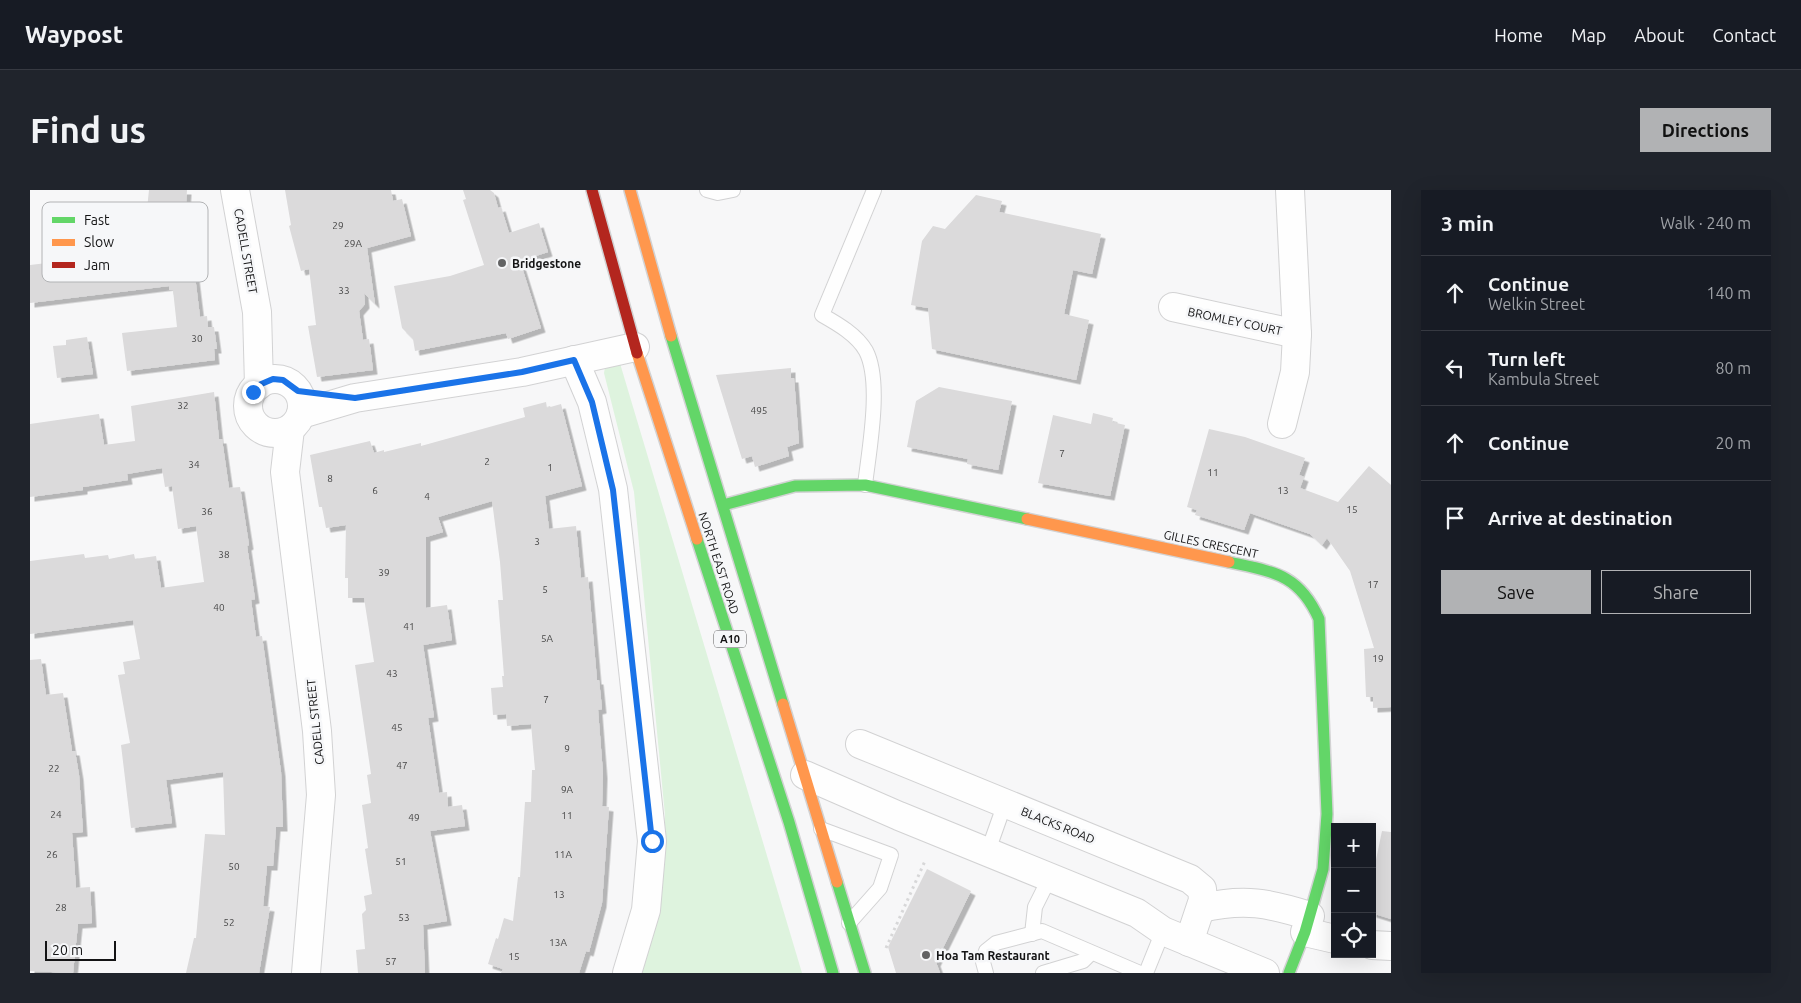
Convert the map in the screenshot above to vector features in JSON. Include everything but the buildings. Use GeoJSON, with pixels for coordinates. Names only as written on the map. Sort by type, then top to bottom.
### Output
{"type":"FeatureCollection","features":[{"type":"Feature","properties":{"kind":"main road","name":"NORTH EAST ROAD"},"geometry":{"type":"LineString","coordinates":[[592,190],[789,822],[833,973]]}},
{"type":"Feature","properties":{"kind":"main road","name":"NORTH EAST ROAD"},"geometry":{"type":"LineString","coordinates":[[630,190],[667,341],[723,505],[864,973]]}},
{"type":"Feature","properties":{"kind":"main road","name":"GILLES CRESCENT"},"geometry":{"type":"LineString","coordinates":[[723,505],[795,486],[865,485],[1256,568],[1283,576],[1303,588],[1313,603],[1319,619],[1328,814],[1323,869],[1307,924],[1289,973]]}},
{"type":"Feature","properties":{"kind":"street","name":"CADELL STREET"},"geometry":{"type":"LineString","coordinates":[[235,190],[257,312],[282,405],[285,472],[317,732],[322,795],[306,973]]}},
{"type":"Feature","properties":{"kind":"street"},"geometry":{"type":"LineString","coordinates":[[1282,424],[1295,372],[1297,334],[1290,190]]}},
{"type":"Feature","properties":{"kind":"street","name":"BROMLEY COURT"},"geometry":{"type":"LineString","coordinates":[[1173,307],[1297,334]]}},
{"type":"Feature","properties":{"kind":"street"},"geometry":{"type":"LineString","coordinates":[[282,405],[355,398],[522,372],[640,346]]}},
{"type":"Feature","properties":{"kind":"street"},"geometry":{"type":"LineString","coordinates":[[574,360],[592,402],[613,490],[652,841],[646,910],[627,973]]}},
{"type":"Feature","properties":{"kind":"street","name":"BLACKS ROAD"},"geometry":{"type":"LineString","coordinates":[[860,744],[1190,879],[1202,889],[1201,908],[1189,942]]}},
{"type":"Feature","properties":{"kind":"street"},"geometry":{"type":"LineString","coordinates":[[805,774],[883,809],[1137,913],[1163,931],[1265,973]]}},
{"type":"Feature","properties":{"kind":"street"},"geometry":{"type":"LineString","coordinates":[[1201,908],[1226,902],[1266,903],[1331,937]]}},
{"type":"Feature","properties":{"kind":"street"},"geometry":{"type":"LineString","coordinates":[[1376,945],[1391,946]]}},
{"type":"Feature","properties":{"kind":"lane"},"geometry":{"type":"LineString","coordinates":[[707,190],[718,193],[733,190]]}},
{"type":"Feature","properties":{"kind":"lane"},"geometry":{"type":"LineString","coordinates":[[865,485],[874,373],[865,350],[843,326],[822,315],[874,190]]}},
{"type":"Feature","properties":{"kind":"lane"},"geometry":{"type":"LineString","coordinates":[[988,851],[1005,803]]}},
{"type":"Feature","properties":{"kind":"lane"},"geometry":{"type":"LineString","coordinates":[[821,830],[892,855],[880,888],[849,923]]}},
{"type":"Feature","properties":{"kind":"lane"},"geometry":{"type":"LineString","coordinates":[[1032,934],[1035,907],[1050,877]]}},
{"type":"Feature","properties":{"kind":"lane"},"geometry":{"type":"LineString","coordinates":[[986,973],[983,962],[986,951],[996,943],[1042,931],[1140,973]]}},
{"type":"Feature","properties":{"kind":"lane"},"geometry":{"type":"LineString","coordinates":[[1146,973],[1163,931]]}},
{"type":"Feature","properties":{"kind":"lane"},"geometry":{"type":"LineString","coordinates":[[1043,973],[1083,961],[1091,952]]}},
{"type":"Feature","properties":{"kind":"path"},"geometry":{"type":"LineString","coordinates":[[886,948],[925,861]]}},
{"type":"Feature","properties":{"kind":"green space"},"geometry":{"type":"Polygon","coordinates":[[[619,360],[802,973],[639,973],[661,872],[665,815],[634,492],[604,373],[605,367],[619,360]]]}},
{"type":"Feature","properties":{"kind":"traffic: fast"},"geometry":{"type":"LineString","coordinates":[[671,336],[783,704]]}},
{"type":"Feature","properties":{"kind":"traffic: fast"},"geometry":{"type":"LineString","coordinates":[[723,505],[795,486],[865,485],[1027,519]]}},
{"type":"Feature","properties":{"kind":"traffic: fast"},"geometry":{"type":"LineString","coordinates":[[697,539],[789,822],[833,973]]}},
{"type":"Feature","properties":{"kind":"traffic: fast"},"geometry":{"type":"LineString","coordinates":[[1229,562],[1283,577],[1303,593],[1319,619],[1327,814],[1323,869],[1305,932],[1289,973]]}},
{"type":"Feature","properties":{"kind":"traffic: fast"},"geometry":{"type":"LineString","coordinates":[[837,882],[865,973]]}},
{"type":"Feature","properties":{"kind":"traffic: slow"},"geometry":{"type":"LineString","coordinates":[[630,190],[671,336]]}},
{"type":"Feature","properties":{"kind":"traffic: slow"},"geometry":{"type":"LineString","coordinates":[[637,353],[697,539]]}},
{"type":"Feature","properties":{"kind":"traffic: slow"},"geometry":{"type":"LineString","coordinates":[[1027,519],[1229,562]]}},
{"type":"Feature","properties":{"kind":"traffic: slow"},"geometry":{"type":"LineString","coordinates":[[783,704],[837,882]]}},
{"type":"Feature","properties":{"kind":"traffic: jam"},"geometry":{"type":"LineString","coordinates":[[592,190],[637,353]]}},
{"type":"Feature","properties":{"kind":"place","name":"Bridgestone"},"geometry":{"type":"Point","coordinates":[502,263]}},
{"type":"Feature","properties":{"kind":"place","name":"Hoa Tam Restaurant"},"geometry":{"type":"Point","coordinates":[926,955]}},
{"type":"Feature","properties":{"kind":"route"},"geometry":{"type":"LineString","coordinates":[[253,392],[259,385],[273,379],[283,380],[291,384],[298,391],[355,398],[522,372],[574,360],[592,402],[613,490],[652,841]]}}]}
